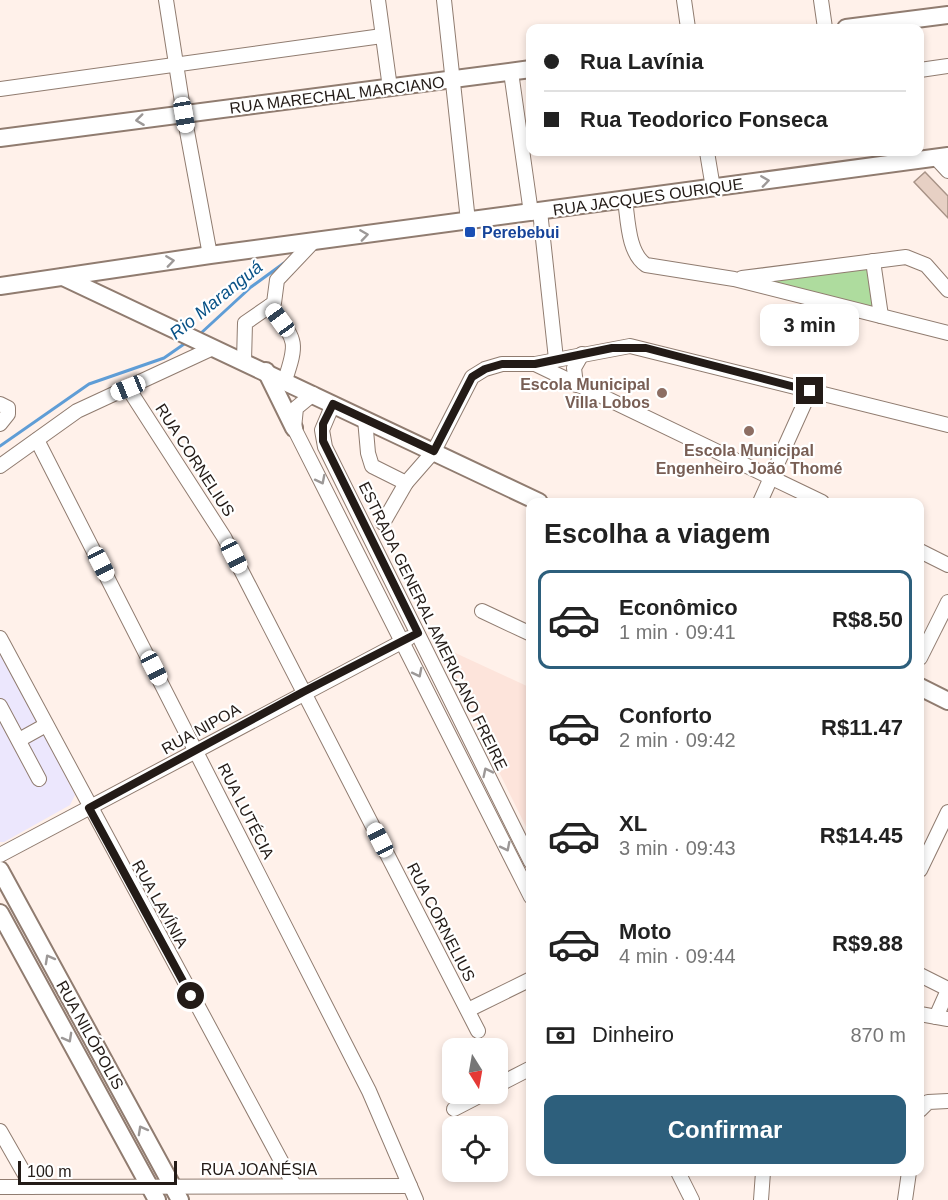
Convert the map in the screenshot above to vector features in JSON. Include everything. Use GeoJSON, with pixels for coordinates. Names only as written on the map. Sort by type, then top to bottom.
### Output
{"type":"FeatureCollection","features":[{"type":"Feature","properties":{"kind":"main road"},"geometry":{"type":"LineString","coordinates":[[877,24],[948,15]]}},
{"type":"Feature","properties":{"kind":"main road","name":"RUA MARECHAL MARCIANO"},"geometry":{"type":"LineString","coordinates":[[0,138],[526,70]]}},
{"type":"Feature","properties":{"kind":"main road","name":"RUA JACQUES OURIQUE"},"geometry":{"type":"LineString","coordinates":[[0,286],[210,255],[942,157]]}},
{"type":"Feature","properties":{"kind":"main road"},"geometry":{"type":"LineString","coordinates":[[111,299],[106,280],[112,270]]}},
{"type":"Feature","properties":{"kind":"main road"},"geometry":{"type":"LineString","coordinates":[[63,277],[531,498]]}},
{"type":"Feature","properties":{"kind":"main road"},"geometry":{"type":"LineString","coordinates":[[266,371],[294,428]]}},
{"type":"Feature","properties":{"kind":"main road"},"geometry":{"type":"LineString","coordinates":[[924,689],[948,701]]}},
{"type":"Feature","properties":{"kind":"main road","name":"RUA NILÓPOLIS"},"geometry":{"type":"LineString","coordinates":[[0,870],[176,1193]]}},
{"type":"Feature","properties":{"kind":"main road","name":"RUA NILÓPOLIS"},"geometry":{"type":"LineString","coordinates":[[0,913],[153,1193]]}},
{"type":"Feature","properties":{"kind":"street"},"geometry":{"type":"LineString","coordinates":[[166,0],[184,115],[210,255]]}},
{"type":"Feature","properties":{"kind":"street"},"geometry":{"type":"LineString","coordinates":[[378,0],[390,88]]}},
{"type":"Feature","properties":{"kind":"street"},"geometry":{"type":"LineString","coordinates":[[444,0],[468,221]]}},
{"type":"Feature","properties":{"kind":"street"},"geometry":{"type":"LineString","coordinates":[[684,0],[687,24]]}},
{"type":"Feature","properties":{"kind":"street"},"geometry":{"type":"LineString","coordinates":[[821,0],[824,24]]}},
{"type":"Feature","properties":{"kind":"street"},"geometry":{"type":"LineString","coordinates":[[0,88],[176,66],[382,36]]}},
{"type":"Feature","properties":{"kind":"street"},"geometry":{"type":"LineString","coordinates":[[924,69],[948,66]]}},
{"type":"Feature","properties":{"kind":"street"},"geometry":{"type":"LineString","coordinates":[[511,72],[525,125]]}},
{"type":"Feature","properties":{"kind":"street"},"geometry":{"type":"LineString","coordinates":[[529,156],[556,359]]}},
{"type":"Feature","properties":{"kind":"street"},"geometry":{"type":"LineString","coordinates":[[708,156],[713,188]]}},
{"type":"Feature","properties":{"kind":"street"},"geometry":{"type":"LineString","coordinates":[[942,157],[948,171]]}},
{"type":"Feature","properties":{"kind":"street"},"geometry":{"type":"LineString","coordinates":[[624,200],[632,243],[639,260],[654,267],[734,279],[948,333]]}},
{"type":"Feature","properties":{"kind":"street"},"geometry":{"type":"LineString","coordinates":[[244,361],[244,323],[274,303],[277,280],[313,242]]}},
{"type":"Feature","properties":{"kind":"street"},"geometry":{"type":"LineString","coordinates":[[734,279],[895,257],[916,260],[926,265],[948,290]]}},
{"type":"Feature","properties":{"kind":"street"},"geometry":{"type":"LineString","coordinates":[[873,261],[881,316]]}},
{"type":"Feature","properties":{"kind":"street"},"geometry":{"type":"LineString","coordinates":[[270,306],[294,342],[294,354],[285,380]]}},
{"type":"Feature","properties":{"kind":"street"},"geometry":{"type":"LineString","coordinates":[[0,466],[77,411],[128,388],[209,346]]}},
{"type":"Feature","properties":{"kind":"street"},"geometry":{"type":"LineString","coordinates":[[382,522],[406,483],[434,451],[472,377],[485,369],[502,364],[535,364],[630,346],[646,348],[948,425]]}},
{"type":"Feature","properties":{"kind":"street"},"geometry":{"type":"LineString","coordinates":[[576,385],[574,368],[582,354]]}},
{"type":"Feature","properties":{"kind":"street"},"geometry":{"type":"LineString","coordinates":[[535,364],[814,498]]}},
{"type":"Feature","properties":{"kind":"street","name":"RUA CORNELIUS"},"geometry":{"type":"LineString","coordinates":[[128,388],[224,537],[478,1031]]}},
{"type":"Feature","properties":{"kind":"street"},"geometry":{"type":"LineString","coordinates":[[762,498],[810,391]]}},
{"type":"Feature","properties":{"kind":"street"},"geometry":{"type":"LineString","coordinates":[[294,428],[296,408],[313,394]]}},
{"type":"Feature","properties":{"kind":"street","name":"ESTRADA GENERAL AMERICANO FREIRE"},"geometry":{"type":"LineString","coordinates":[[333,404],[323,424],[323,441],[526,852]]}},
{"type":"Feature","properties":{"kind":"street"},"geometry":{"type":"LineString","coordinates":[[0,424],[7,418],[4,406]]}},
{"type":"Feature","properties":{"kind":"street"},"geometry":{"type":"LineString","coordinates":[[365,419],[368,453],[372,466],[406,483]]}},
{"type":"Feature","properties":{"kind":"street","name":"ESTRADA GENERAL AMERICANO FREIRE"},"geometry":{"type":"LineString","coordinates":[[294,428],[526,887]]}},
{"type":"Feature","properties":{"kind":"street","name":"RUA LUTÉCIA"},"geometry":{"type":"LineString","coordinates":[[38,440],[369,1091],[416,1200]]}},
{"type":"Feature","properties":{"kind":"street"},"geometry":{"type":"LineString","coordinates":[[924,552],[948,565]]}},
{"type":"Feature","properties":{"kind":"street"},"geometry":{"type":"LineString","coordinates":[[924,650],[948,602]]}},
{"type":"Feature","properties":{"kind":"street"},"geometry":{"type":"LineString","coordinates":[[482,611],[526,632]]}},
{"type":"Feature","properties":{"kind":"street","name":"RUA NIPOA"},"geometry":{"type":"LineString","coordinates":[[0,855],[303,692],[418,633]]}},
{"type":"Feature","properties":{"kind":"street","name":"RUA LAVÍNIA"},"geometry":{"type":"LineString","coordinates":[[0,638],[89,808],[294,1185]]}},
{"type":"Feature","properties":{"kind":"street"},"geometry":{"type":"LineString","coordinates":[[0,706],[39,779]]}},
{"type":"Feature","properties":{"kind":"street"},"geometry":{"type":"LineString","coordinates":[[19,740],[46,725]]}},
{"type":"Feature","properties":{"kind":"street"},"geometry":{"type":"LineString","coordinates":[[924,862],[948,812]]}},
{"type":"Feature","properties":{"kind":"street"},"geometry":{"type":"LineString","coordinates":[[924,977],[948,990],[942,1018],[924,1015]]}},
{"type":"Feature","properties":{"kind":"street"},"geometry":{"type":"LineString","coordinates":[[468,1010],[526,981]]}},
{"type":"Feature","properties":{"kind":"street"},"geometry":{"type":"LineString","coordinates":[[508,1080],[526,1071]]}},
{"type":"Feature","properties":{"kind":"street"},"geometry":{"type":"LineString","coordinates":[[924,1106],[928,1102],[948,1101]]}},
{"type":"Feature","properties":{"kind":"street"},"geometry":{"type":"LineString","coordinates":[[454,1109],[464,1104]]}},
{"type":"Feature","properties":{"kind":"street"},"geometry":{"type":"LineString","coordinates":[[0,1131],[32,1187]]}},
{"type":"Feature","properties":{"kind":"street"},"geometry":{"type":"LineString","coordinates":[[680,1176],[692,1200]]}},
{"type":"Feature","properties":{"kind":"street"},"geometry":{"type":"LineString","coordinates":[[761,1200],[763,1176]]}},
{"type":"Feature","properties":{"kind":"street"},"geometry":{"type":"LineString","coordinates":[[904,1200],[908,1176]]}},
{"type":"Feature","properties":{"kind":"street","name":"RUA JOANÉSIA"},"geometry":{"type":"LineString","coordinates":[[0,1187],[176,1193],[294,1185],[410,1186]]}},
{"type":"Feature","properties":{"kind":"shaded area"},"geometry":{"type":"Polygon","coordinates":[[[436,644],[526,686],[526,827],[436,644]]]}},
{"type":"Feature","properties":{"kind":"shaded area"},"geometry":{"type":"Polygon","coordinates":[[[0,647],[75,795],[70,805],[4,842],[0,842],[0,647]]]}},
{"type":"Feature","properties":{"kind":"green space"},"geometry":{"type":"Polygon","coordinates":[[[873,261],[881,316],[734,279],[873,261]]]}},
{"type":"Feature","properties":{"kind":"building"},"geometry":{"type":"Polygon","coordinates":[[[925,172],[948,196],[948,218],[914,182],[925,172]]]}},
{"type":"Feature","properties":{"kind":"waterway","name":"Rio Maranguá"},"geometry":{"type":"LineString","coordinates":[[200,334],[251,287],[284,263]]}},
{"type":"Feature","properties":{"kind":"waterway","name":"Rio Maranguá"},"geometry":{"type":"LineString","coordinates":[[0,446],[89,384],[164,358],[187,342]]}},
{"type":"Feature","properties":{"kind":"place","name":"Perebebui"},"geometry":{"type":"Point","coordinates":[470,232]}},
{"type":"Feature","properties":{"kind":"place","name":"Escola Municipal Villa Lobos"},"geometry":{"type":"Point","coordinates":[662,393]}},
{"type":"Feature","properties":{"kind":"place","name":"Escola Municipal Engenheiro João Thomé"},"geometry":{"type":"Point","coordinates":[749,431]}},
{"type":"Feature","properties":{"kind":"route"},"geometry":{"type":"LineString","coordinates":[[191,996],[89,808],[303,692],[418,633],[325,447],[323,424],[333,404],[434,451],[472,377],[485,369],[502,364],[535,364],[630,346],[646,348],[810,391]]}}]}
